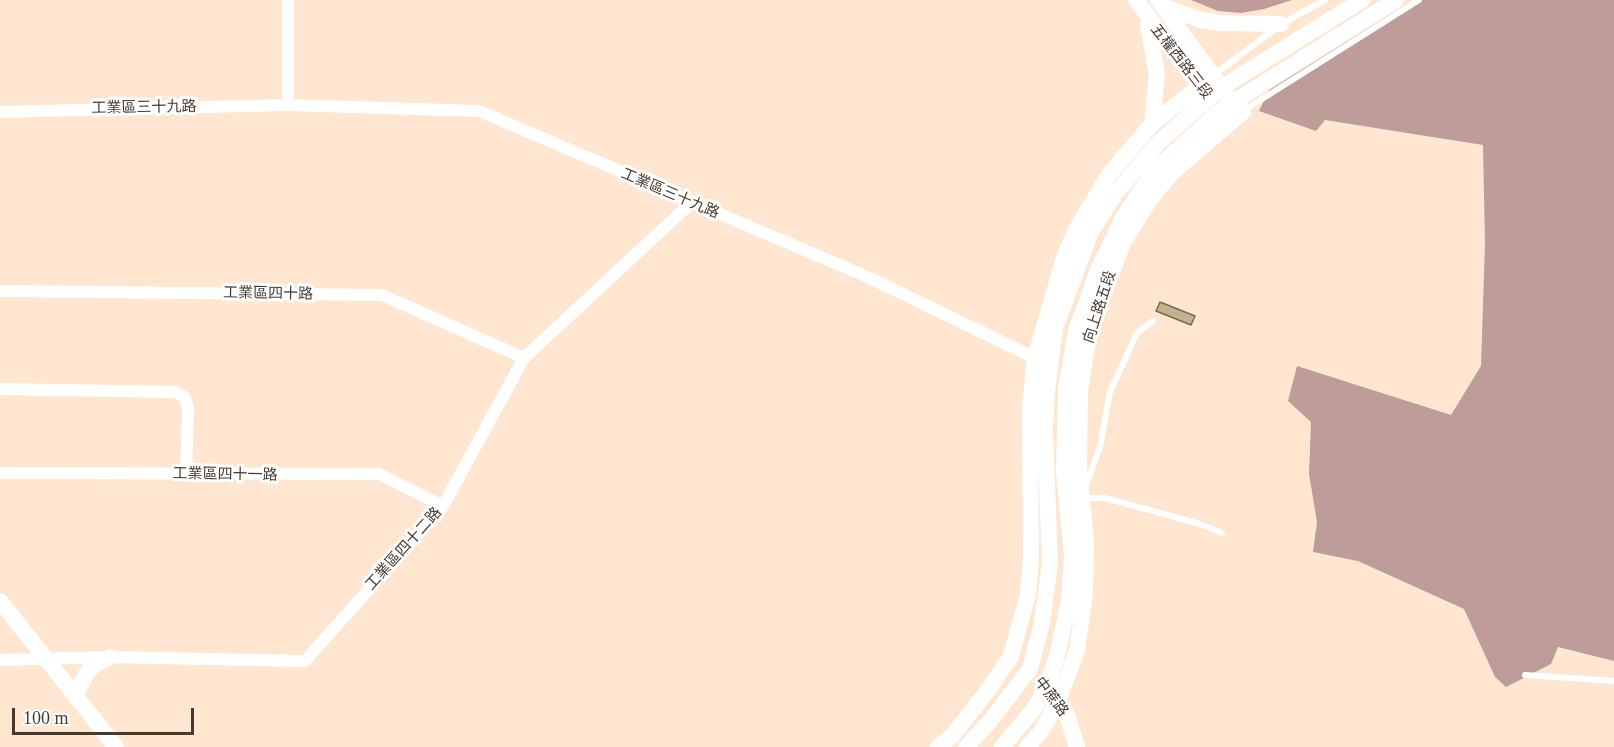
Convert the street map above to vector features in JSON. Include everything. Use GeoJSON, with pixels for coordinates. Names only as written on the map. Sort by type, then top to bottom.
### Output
{"type":"FeatureCollection","features":[{"type":"Feature","properties":{"kind":"main road","name":"五權西路三段"},"geometry":{"type":"LineString","coordinates":[[1136,0],[1198,85],[1224,101]]}},
{"type":"Feature","properties":{"kind":"main road","name":"向上路五段"},"geometry":{"type":"LineString","coordinates":[[1002,747],[1034,709],[1046,687],[1057,656],[1069,601],[1072,555],[1064,472],[1066,388],[1076,331],[1104,258],[1124,218],[1154,171],[1224,101],[1362,0]]}},
{"type":"Feature","properties":{"kind":"main road","name":"向上路五段"},"geometry":{"type":"LineString","coordinates":[[966,747],[991,720],[1030,669],[1042,623],[1050,563],[1045,429],[1055,328],[1091,232],[1115,194],[1158,143],[1224,101],[1396,0]]}},
{"type":"Feature","properties":{"kind":"main road","name":"五權西路三段"},"geometry":{"type":"LineString","coordinates":[[1159,2],[1224,101]]}},
{"type":"Feature","properties":{"kind":"main road"},"geometry":{"type":"LineString","coordinates":[[1159,2],[1200,20],[1220,23],[1281,24]]}},
{"type":"Feature","properties":{"kind":"main road"},"geometry":{"type":"LineString","coordinates":[[1147,18],[1157,75],[1152,124]]}},
{"type":"Feature","properties":{"kind":"main road"},"geometry":{"type":"LineString","coordinates":[[938,747],[952,736],[989,689],[1011,656],[1028,595],[1031,561],[1030,408],[1035,358],[1053,292],[1077,228],[1108,176],[1152,124],[1198,85]]}},
{"type":"Feature","properties":{"kind":"main road","name":"向上路五段"},"geometry":{"type":"LineString","coordinates":[[1027,747],[1041,732],[1058,701],[1077,651],[1085,594],[1086,543],[1079,466],[1080,391],[1089,334],[1123,243],[1150,200],[1224,101]]}},
{"type":"Feature","properties":{"kind":"main road"},"geometry":{"type":"LineString","coordinates":[[3,611],[76,694],[116,747]]}},
{"type":"Feature","properties":{"kind":"main road","name":"中蔗路"},"geometry":{"type":"LineString","coordinates":[[1011,656],[1030,669],[1058,701],[1067,715],[1076,742]]}},
{"type":"Feature","properties":{"kind":"main road"},"geometry":{"type":"LineString","coordinates":[[76,694],[88,671],[110,657]]}},
{"type":"Feature","properties":{"kind":"main road"},"geometry":{"type":"LineString","coordinates":[[1041,732],[1059,730],[1076,742]]}},
{"type":"Feature","properties":{"kind":"street"},"geometry":{"type":"LineString","coordinates":[[288,0],[288,105]]}},
{"type":"Feature","properties":{"kind":"street","name":"工業區三十九路"},"geometry":{"type":"LineString","coordinates":[[0,112],[288,105],[479,111],[870,278],[1035,358]]}},
{"type":"Feature","properties":{"kind":"street","name":"工業區四十二路"},"geometry":{"type":"LineString","coordinates":[[0,660],[110,657],[304,661],[443,506],[524,358],[691,203]]}},
{"type":"Feature","properties":{"kind":"street","name":"工業區四十路"},"geometry":{"type":"LineString","coordinates":[[0,291],[382,295],[524,358]]}},
{"type":"Feature","properties":{"kind":"street"},"geometry":{"type":"LineString","coordinates":[[0,389],[176,392],[184,397],[188,407],[186,474]]}},
{"type":"Feature","properties":{"kind":"street","name":"工業區四十一路"},"geometry":{"type":"LineString","coordinates":[[0,473],[379,474],[443,506]]}},
{"type":"Feature","properties":{"kind":"lane","name":"向上路五段"},"geometry":{"type":"LineString","coordinates":[[1224,101],[1281,24],[1325,0]]}},
{"type":"Feature","properties":{"kind":"lane","name":"向上路五段"},"geometry":{"type":"LineString","coordinates":[[1224,101],[1419,0]]}},
{"type":"Feature","properties":{"kind":"lane"},"geometry":{"type":"LineString","coordinates":[[1153,321],[1137,333],[1110,392],[1100,447],[1082,498],[1105,498],[1200,524],[1222,533]]}},
{"type":"Feature","properties":{"kind":"lane"},"geometry":{"type":"LineString","coordinates":[[1525,675],[1614,681]]}},
{"type":"Feature","properties":{"kind":"shaded area"},"geometry":{"type":"Polygon","coordinates":[[[1191,0],[1292,0],[1264,9],[1241,13],[1218,11],[1191,0]]]}},
{"type":"Feature","properties":{"kind":"shaded area"},"geometry":{"type":"Polygon","coordinates":[[[1414,0],[1614,0],[1614,661],[1558,647],[1551,664],[1506,687],[1495,677],[1464,609],[1358,561],[1313,552],[1317,522],[1309,474],[1311,422],[1288,401],[1297,366],[1451,415],[1481,366],[1485,243],[1483,145],[1325,120],[1316,131],[1259,111],[1269,90],[1414,0]]]}},
{"type":"Feature","properties":{"kind":"building"},"geometry":{"type":"Polygon","coordinates":[[[1160,302],[1195,316],[1191,325],[1156,311],[1160,302]]]}}]}
